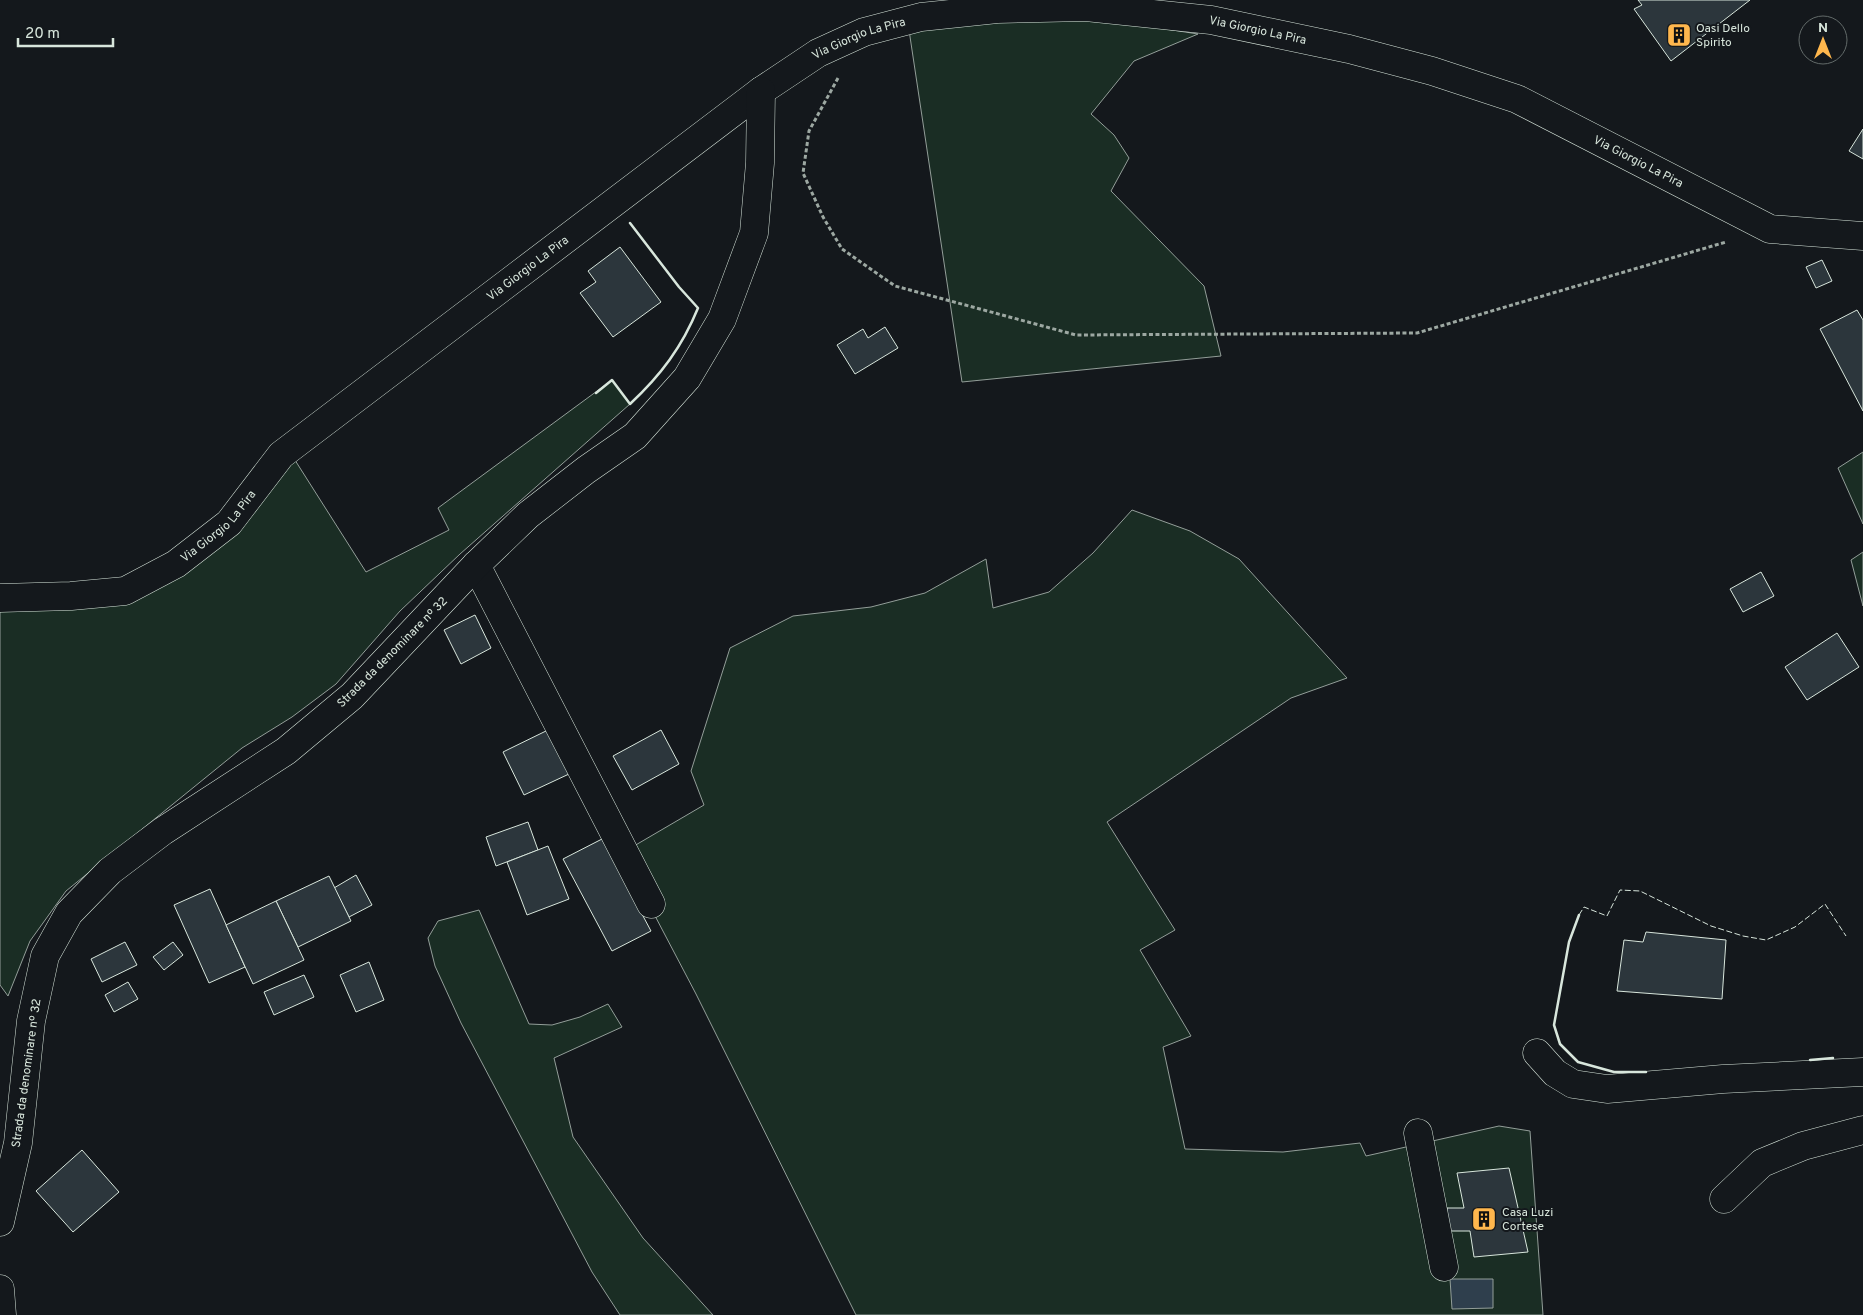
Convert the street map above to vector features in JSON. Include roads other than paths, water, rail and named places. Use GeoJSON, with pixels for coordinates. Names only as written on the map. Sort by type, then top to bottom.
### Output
{"type":"FeatureCollection","features":[{"type":"Feature","properties":{"kind":"street","name":"Via Giorgio La Pira"},"geometry":{"type":"LineString","coordinates":[[0,598],[125,591],[176,564],[230,523],[281,455],[761,90],[812,55],[864,32],[921,17],[997,9],[1086,7],[1211,20],[1358,51],[1432,70],[1517,100],[1770,229],[1863,236]]}},
{"type":"Feature","properties":{"kind":"street","name":"Strada da denominare nº 32"},"geometry":{"type":"LineString","coordinates":[[0,1222],[18,1143],[31,1021],[45,956],[69,913],[110,871],[163,831],[286,750],[352,696],[476,565],[528,515],[634,436],[687,378],[722,319],[754,233],[760,163],[761,90]]}},
{"type":"Feature","properties":{"kind":"street"},"geometry":{"type":"LineString","coordinates":[[476,565],[651,904]]}},
{"type":"Feature","properties":{"kind":"street"},"geometry":{"type":"LineString","coordinates":[[1538,1053],[1555,1073],[1573,1084],[1606,1089],[1723,1079],[1863,1072]]}},
{"type":"Feature","properties":{"kind":"street"},"geometry":{"type":"LineString","coordinates":[[1724,1199],[1762,1163],[1803,1146],[1863,1130]]}},
{"type":"Feature","properties":{"kind":"street"},"geometry":{"type":"LineString","coordinates":[[1418,1133],[1444,1267]]}},
{"type":"Feature","properties":{"kind":"street"},"geometry":{"type":"LineString","coordinates":[[0,1289],[2,1315]]}},
{"type":"Feature","properties":{"kind":"water"},"geometry":{"type":"Polygon","coordinates":[[[1450,1279],[1493,1279],[1493,1308],[1452,1309],[1450,1279]]]}},
{"type":"Feature","properties":{"kind":"place","name":"Oasi Dello Spirito"},"geometry":{"type":"Point","coordinates":[1679,35]}},
{"type":"Feature","properties":{"kind":"place","name":"Casa Luzi Cortese"},"geometry":{"type":"Point","coordinates":[1484,1219]}}]}
